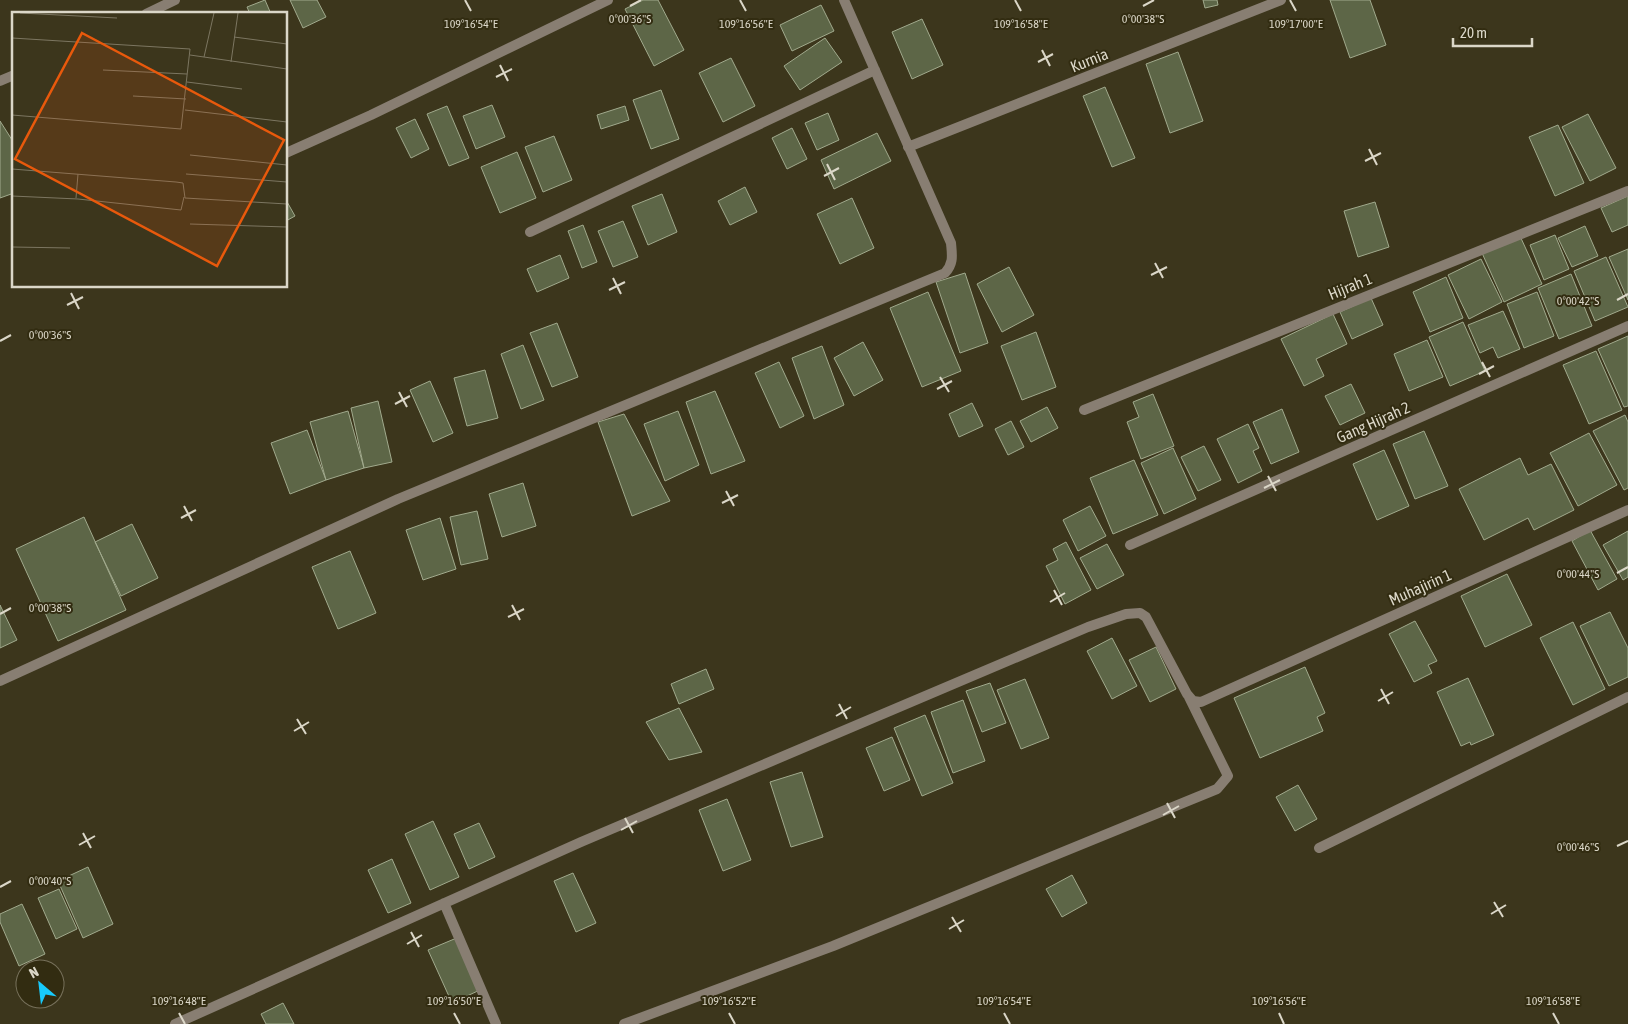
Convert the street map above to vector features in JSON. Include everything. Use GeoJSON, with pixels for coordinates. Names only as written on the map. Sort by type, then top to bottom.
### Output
{"type":"FeatureCollection","features":[{"type":"Feature","properties":{"kind":"street"},"geometry":{"type":"LineString","coordinates":[[150,12],[175,0]]}},
{"type":"Feature","properties":{"kind":"street"},"geometry":{"type":"LineString","coordinates":[[288,152],[371,115],[608,0]]}},
{"type":"Feature","properties":{"kind":"street"},"geometry":{"type":"LineString","coordinates":[[0,681],[398,499],[945,273],[951,266],[953,257],[951,243],[844,0]]}},
{"type":"Feature","properties":{"kind":"street","name":"Kurnia"},"geometry":{"type":"LineString","coordinates":[[908,147],[1282,0]]}},
{"type":"Feature","properties":{"kind":"street"},"geometry":{"type":"LineString","coordinates":[[530,232],[876,70]]}},
{"type":"Feature","properties":{"kind":"street"},"geometry":{"type":"LineString","coordinates":[[0,81],[12,76]]}},
{"type":"Feature","properties":{"kind":"street","name":"Hijrah 1"},"geometry":{"type":"LineString","coordinates":[[1084,410],[1628,191]]}},
{"type":"Feature","properties":{"kind":"street","name":"Gang Hijrah 2"},"geometry":{"type":"LineString","coordinates":[[1130,545],[1628,326]]}},
{"type":"Feature","properties":{"kind":"street","name":"Muhajirin 1"},"geometry":{"type":"LineString","coordinates":[[1187,694],[1193,701],[1200,702],[1628,510]]}},
{"type":"Feature","properties":{"kind":"street"},"geometry":{"type":"LineString","coordinates":[[175,1024],[590,838],[1079,631],[1126,614],[1140,613],[1146,617],[1228,776],[1217,789],[833,946],[624,1024]]}},
{"type":"Feature","properties":{"kind":"street"},"geometry":{"type":"LineString","coordinates":[[1319,848],[1628,696]]}},
{"type":"Feature","properties":{"kind":"street"},"geometry":{"type":"LineString","coordinates":[[444,903],[496,1024]]}},
{"type":"Feature","properties":{"kind":"building"},"geometry":{"type":"Polygon","coordinates":[[[265,0],[270,12],[249,12],[247,7],[265,0]]]}},
{"type":"Feature","properties":{"kind":"building"},"geometry":{"type":"Polygon","coordinates":[[[290,0],[317,0],[326,17],[303,28],[290,0]]]}},
{"type":"Feature","properties":{"kind":"building"},"geometry":{"type":"Polygon","coordinates":[[[643,0],[658,0],[684,50],[654,66],[625,9],[643,0]]]}},
{"type":"Feature","properties":{"kind":"building"},"geometry":{"type":"Polygon","coordinates":[[[1203,0],[1217,0],[1218,5],[1205,8],[1203,0]]]}},
{"type":"Feature","properties":{"kind":"building"},"geometry":{"type":"Polygon","coordinates":[[[1330,0],[1370,0],[1386,45],[1350,58],[1330,0]]]}},
{"type":"Feature","properties":{"kind":"building"},"geometry":{"type":"Polygon","coordinates":[[[821,5],[834,31],[792,51],[780,25],[821,5]]]}},
{"type":"Feature","properties":{"kind":"building"},"geometry":{"type":"Polygon","coordinates":[[[922,19],[943,65],[912,79],[892,32],[922,19]]]}},
{"type":"Feature","properties":{"kind":"building"},"geometry":{"type":"Polygon","coordinates":[[[825,38],[842,62],[800,90],[784,66],[825,38]]]}},
{"type":"Feature","properties":{"kind":"building"},"geometry":{"type":"Polygon","coordinates":[[[1178,52],[1203,121],[1170,133],[1146,64],[1178,52]]]}},
{"type":"Feature","properties":{"kind":"building"},"geometry":{"type":"Polygon","coordinates":[[[731,58],[755,106],[723,122],[699,73],[731,58]]]}},
{"type":"Feature","properties":{"kind":"building"},"geometry":{"type":"Polygon","coordinates":[[[1105,87],[1135,158],[1112,167],[1083,96],[1105,87]]]}},
{"type":"Feature","properties":{"kind":"building"},"geometry":{"type":"Polygon","coordinates":[[[661,90],[679,139],[651,149],[633,100],[661,90]]]}},
{"type":"Feature","properties":{"kind":"building"},"geometry":{"type":"Polygon","coordinates":[[[492,105],[505,137],[476,149],[463,116],[492,105]]]}},
{"type":"Feature","properties":{"kind":"building"},"geometry":{"type":"Polygon","coordinates":[[[447,106],[469,158],[449,166],[427,114],[447,106]]]}},
{"type":"Feature","properties":{"kind":"building"},"geometry":{"type":"Polygon","coordinates":[[[625,106],[629,120],[601,129],[597,115],[625,106]]]}},
{"type":"Feature","properties":{"kind":"building"},"geometry":{"type":"Polygon","coordinates":[[[828,113],[839,140],[817,150],[805,123],[828,113]]]}},
{"type":"Feature","properties":{"kind":"building"},"geometry":{"type":"Polygon","coordinates":[[[1588,114],[1616,168],[1590,181],[1562,127],[1588,114]]]}},
{"type":"Feature","properties":{"kind":"building"},"geometry":{"type":"Polygon","coordinates":[[[415,119],[429,149],[411,158],[396,128],[415,119]]]}},
{"type":"Feature","properties":{"kind":"building"},"geometry":{"type":"Polygon","coordinates":[[[0,121],[12,140],[12,194],[0,198],[0,121]]]}},
{"type":"Feature","properties":{"kind":"building"},"geometry":{"type":"Polygon","coordinates":[[[1558,125],[1584,183],[1555,196],[1529,137],[1558,125]]]}},
{"type":"Feature","properties":{"kind":"building"},"geometry":{"type":"Polygon","coordinates":[[[792,128],[807,159],[787,169],[772,138],[792,128]]]}},
{"type":"Feature","properties":{"kind":"building"},"geometry":{"type":"Polygon","coordinates":[[[877,133],[891,161],[834,189],[821,160],[877,133]]]}},
{"type":"Feature","properties":{"kind":"building"},"geometry":{"type":"Polygon","coordinates":[[[554,136],[572,180],[543,192],[525,147],[554,136]]]}},
{"type":"Feature","properties":{"kind":"building"},"geometry":{"type":"Polygon","coordinates":[[[517,152],[536,198],[500,213],[481,167],[517,152]]]}},
{"type":"Feature","properties":{"kind":"building"},"geometry":{"type":"Polygon","coordinates":[[[745,187],[757,212],[730,225],[718,201],[745,187]]]}},
{"type":"Feature","properties":{"kind":"building"},"geometry":{"type":"Polygon","coordinates":[[[662,194],[677,232],[648,245],[632,206],[662,194]]]}},
{"type":"Feature","properties":{"kind":"building"},"geometry":{"type":"Polygon","coordinates":[[[1628,196],[1628,225],[1612,232],[1601,208],[1628,196]]]}},
{"type":"Feature","properties":{"kind":"building"},"geometry":{"type":"Polygon","coordinates":[[[852,198],[874,248],[840,264],[817,214],[852,198]]]}},
{"type":"Feature","properties":{"kind":"building"},"geometry":{"type":"Polygon","coordinates":[[[1375,202],[1389,247],[1358,257],[1344,211],[1375,202]]]}},
{"type":"Feature","properties":{"kind":"building"},"geometry":{"type":"Polygon","coordinates":[[[288,204],[295,216],[288,220],[288,204]]]}},
{"type":"Feature","properties":{"kind":"building"},"geometry":{"type":"Polygon","coordinates":[[[623,221],[638,257],[613,267],[598,231],[623,221]]]}},
{"type":"Feature","properties":{"kind":"building"},"geometry":{"type":"Polygon","coordinates":[[[583,225],[597,262],[582,268],[568,231],[583,225]]]}},
{"type":"Feature","properties":{"kind":"building"},"geometry":{"type":"Polygon","coordinates":[[[1585,226],[1598,256],[1572,267],[1558,238],[1585,226]]]}},
{"type":"Feature","properties":{"kind":"building"},"geometry":{"type":"Polygon","coordinates":[[[1555,235],[1569,269],[1544,280],[1530,245],[1555,235]]]}},
{"type":"Feature","properties":{"kind":"building"},"geometry":{"type":"Polygon","coordinates":[[[1520,236],[1542,284],[1504,302],[1482,253],[1520,236]]]}},
{"type":"Feature","properties":{"kind":"building"},"geometry":{"type":"Polygon","coordinates":[[[1628,249],[1628,300],[1609,257],[1628,249]]]}},
{"type":"Feature","properties":{"kind":"building"},"geometry":{"type":"Polygon","coordinates":[[[560,255],[569,278],[537,292],[527,269],[560,255]]]}},
{"type":"Feature","properties":{"kind":"building"},"geometry":{"type":"Polygon","coordinates":[[[1606,257],[1628,307],[1595,321],[1574,271],[1606,257]]]}},
{"type":"Feature","properties":{"kind":"building"},"geometry":{"type":"Polygon","coordinates":[[[1481,259],[1502,302],[1469,319],[1448,275],[1481,259]]]}},
{"type":"Feature","properties":{"kind":"building"},"geometry":{"type":"Polygon","coordinates":[[[1009,267],[1034,315],[1002,332],[977,284],[1009,267]]]}},
{"type":"Feature","properties":{"kind":"building"},"geometry":{"type":"Polygon","coordinates":[[[965,273],[988,343],[960,353],[936,282],[965,273]]]}},
{"type":"Feature","properties":{"kind":"building"},"geometry":{"type":"Polygon","coordinates":[[[1571,274],[1592,326],[1559,339],[1538,288],[1571,274]]]}},
{"type":"Feature","properties":{"kind":"building"},"geometry":{"type":"Polygon","coordinates":[[[1446,277],[1463,318],[1430,332],[1413,292],[1446,277]]]}},
{"type":"Feature","properties":{"kind":"building"},"geometry":{"type":"Polygon","coordinates":[[[928,292],[961,371],[922,387],[890,308],[928,292]]]}},
{"type":"Feature","properties":{"kind":"building"},"geometry":{"type":"Polygon","coordinates":[[[1537,292],[1554,336],[1524,348],[1507,304],[1537,292]]]}},
{"type":"Feature","properties":{"kind":"building"},"geometry":{"type":"Polygon","coordinates":[[[1371,298],[1383,325],[1352,339],[1340,312],[1371,298]]]}},
{"type":"Feature","properties":{"kind":"building"},"geometry":{"type":"Polygon","coordinates":[[[1503,311],[1520,349],[1498,358],[1493,347],[1480,353],[1468,325],[1503,311]]]}},
{"type":"Feature","properties":{"kind":"building"},"geometry":{"type":"Polygon","coordinates":[[[1333,314],[1347,344],[1316,359],[1324,376],[1304,386],[1281,339],[1333,314]]]}},
{"type":"Feature","properties":{"kind":"building"},"geometry":{"type":"Polygon","coordinates":[[[1463,322],[1485,371],[1450,386],[1429,337],[1463,322]]]}},
{"type":"Feature","properties":{"kind":"building"},"geometry":{"type":"Polygon","coordinates":[[[557,323],[578,377],[552,387],[530,333],[557,323]]]}},
{"type":"Feature","properties":{"kind":"building"},"geometry":{"type":"Polygon","coordinates":[[[1036,332],[1056,387],[1022,400],[1001,346],[1036,332]]]}},
{"type":"Feature","properties":{"kind":"building"},"geometry":{"type":"Polygon","coordinates":[[[1628,336],[1628,406],[1624,407],[1598,349],[1628,336]]]}},
{"type":"Feature","properties":{"kind":"building"},"geometry":{"type":"Polygon","coordinates":[[[1427,340],[1443,377],[1409,391],[1394,354],[1427,340]]]}},
{"type":"Feature","properties":{"kind":"building"},"geometry":{"type":"Polygon","coordinates":[[[863,342],[883,380],[854,396],[834,358],[863,342]]]}},
{"type":"Feature","properties":{"kind":"building"},"geometry":{"type":"Polygon","coordinates":[[[523,345],[544,400],[521,409],[501,354],[523,345]]]}},
{"type":"Feature","properties":{"kind":"building"},"geometry":{"type":"Polygon","coordinates":[[[822,346],[844,405],[814,419],[792,358],[822,346]]]}},
{"type":"Feature","properties":{"kind":"building"},"geometry":{"type":"Polygon","coordinates":[[[1596,351],[1622,410],[1589,424],[1563,365],[1596,351]]]}},
{"type":"Feature","properties":{"kind":"building"},"geometry":{"type":"Polygon","coordinates":[[[779,362],[804,416],[780,428],[755,373],[779,362]]]}},
{"type":"Feature","properties":{"kind":"building"},"geometry":{"type":"Polygon","coordinates":[[[485,370],[498,418],[467,426],[454,378],[485,370]]]}},
{"type":"Feature","properties":{"kind":"building"},"geometry":{"type":"Polygon","coordinates":[[[430,381],[453,433],[433,442],[410,390],[430,381]]]}},
{"type":"Feature","properties":{"kind":"building"},"geometry":{"type":"Polygon","coordinates":[[[1351,384],[1365,413],[1340,425],[1325,396],[1351,384]]]}},
{"type":"Feature","properties":{"kind":"building"},"geometry":{"type":"Polygon","coordinates":[[[715,391],[745,461],[711,474],[686,402],[715,391]]]}},
{"type":"Feature","properties":{"kind":"building"},"geometry":{"type":"Polygon","coordinates":[[[1153,394],[1174,446],[1141,459],[1127,422],[1139,417],[1133,402],[1153,394]]]}},
{"type":"Feature","properties":{"kind":"building"},"geometry":{"type":"Polygon","coordinates":[[[378,401],[392,462],[364,468],[351,408],[378,401]]]}},
{"type":"Feature","properties":{"kind":"building"},"geometry":{"type":"Polygon","coordinates":[[[972,403],[983,426],[959,437],[949,414],[972,403]]]}},
{"type":"Feature","properties":{"kind":"building"},"geometry":{"type":"Polygon","coordinates":[[[1047,407],[1058,428],[1031,442],[1020,421],[1047,407]]]}},
{"type":"Feature","properties":{"kind":"building"},"geometry":{"type":"Polygon","coordinates":[[[1282,409],[1299,452],[1271,464],[1253,422],[1282,409]]]}},
{"type":"Feature","properties":{"kind":"building"},"geometry":{"type":"Polygon","coordinates":[[[348,411],[364,468],[326,480],[310,422],[348,411]]]}},
{"type":"Feature","properties":{"kind":"building"},"geometry":{"type":"Polygon","coordinates":[[[678,411],[699,465],[665,481],[644,424],[678,411]]]}},
{"type":"Feature","properties":{"kind":"building"},"geometry":{"type":"Polygon","coordinates":[[[624,414],[670,501],[632,516],[598,422],[624,414]]]}},
{"type":"Feature","properties":{"kind":"building"},"geometry":{"type":"Polygon","coordinates":[[[1625,415],[1628,422],[1628,488],[1624,490],[1593,431],[1625,415]]]}},
{"type":"Feature","properties":{"kind":"building"},"geometry":{"type":"Polygon","coordinates":[[[1011,421],[1024,447],[1008,455],[995,429],[1011,421]]]}},
{"type":"Feature","properties":{"kind":"building"},"geometry":{"type":"Polygon","coordinates":[[[1248,424],[1259,448],[1253,451],[1262,471],[1238,483],[1217,439],[1248,424]]]}},
{"type":"Feature","properties":{"kind":"building"},"geometry":{"type":"Polygon","coordinates":[[[307,430],[326,480],[290,494],[271,443],[307,430]]]}},
{"type":"Feature","properties":{"kind":"building"},"geometry":{"type":"Polygon","coordinates":[[[1424,431],[1448,486],[1415,499],[1393,444],[1424,431]]]}},
{"type":"Feature","properties":{"kind":"building"},"geometry":{"type":"Polygon","coordinates":[[[1589,433],[1617,485],[1578,506],[1550,453],[1589,433]]]}},
{"type":"Feature","properties":{"kind":"building"},"geometry":{"type":"Polygon","coordinates":[[[1204,446],[1221,480],[1198,491],[1181,457],[1204,446]]]}},
{"type":"Feature","properties":{"kind":"building"},"geometry":{"type":"Polygon","coordinates":[[[1173,448],[1196,499],[1164,514],[1141,463],[1173,448]]]}},
{"type":"Feature","properties":{"kind":"building"},"geometry":{"type":"Polygon","coordinates":[[[1384,450],[1409,506],[1377,520],[1353,464],[1384,450]]]}},
{"type":"Feature","properties":{"kind":"building"},"geometry":{"type":"Polygon","coordinates":[[[1520,458],[1528,475],[1551,464],[1574,510],[1534,530],[1528,518],[1484,540],[1459,489],[1520,458]]]}},
{"type":"Feature","properties":{"kind":"building"},"geometry":{"type":"Polygon","coordinates":[[[1134,460],[1158,515],[1113,534],[1090,478],[1134,460]]]}},
{"type":"Feature","properties":{"kind":"building"},"geometry":{"type":"Polygon","coordinates":[[[523,483],[536,526],[502,537],[489,494],[523,483]]]}},
{"type":"Feature","properties":{"kind":"building"},"geometry":{"type":"Polygon","coordinates":[[[1090,506],[1106,536],[1078,551],[1063,520],[1090,506]]]}},
{"type":"Feature","properties":{"kind":"building"},"geometry":{"type":"Polygon","coordinates":[[[477,511],[488,559],[461,565],[450,517],[477,511]]]}},
{"type":"Feature","properties":{"kind":"building"},"geometry":{"type":"Polygon","coordinates":[[[84,517],[126,610],[58,641],[16,549],[84,517]]]}},
{"type":"Feature","properties":{"kind":"building"},"geometry":{"type":"Polygon","coordinates":[[[440,518],[456,569],[423,580],[406,530],[440,518]]]}},
{"type":"Feature","properties":{"kind":"building"},"geometry":{"type":"Polygon","coordinates":[[[132,524],[158,578],[121,596],[95,542],[132,524]]]}},
{"type":"Feature","properties":{"kind":"building"},"geometry":{"type":"Polygon","coordinates":[[[1590,530],[1617,579],[1598,590],[1572,541],[1590,530]]]}},
{"type":"Feature","properties":{"kind":"building"},"geometry":{"type":"Polygon","coordinates":[[[1628,531],[1628,577],[1623,580],[1603,545],[1628,531]]]}},
{"type":"Feature","properties":{"kind":"building"},"geometry":{"type":"Polygon","coordinates":[[[1066,542],[1091,590],[1065,604],[1046,566],[1058,560],[1053,549],[1066,542]]]}},
{"type":"Feature","properties":{"kind":"building"},"geometry":{"type":"Polygon","coordinates":[[[1107,544],[1124,575],[1097,589],[1080,558],[1107,544]]]}},
{"type":"Feature","properties":{"kind":"building"},"geometry":{"type":"Polygon","coordinates":[[[350,551],[376,613],[338,629],[312,567],[350,551]]]}},
{"type":"Feature","properties":{"kind":"building"},"geometry":{"type":"Polygon","coordinates":[[[1507,574],[1532,625],[1485,647],[1461,596],[1507,574]]]}},
{"type":"Feature","properties":{"kind":"building"},"geometry":{"type":"Polygon","coordinates":[[[0,605],[17,640],[0,648],[0,605]]]}},
{"type":"Feature","properties":{"kind":"building"},"geometry":{"type":"Polygon","coordinates":[[[1610,612],[1628,648],[1628,677],[1609,686],[1580,626],[1610,612]]]}},
{"type":"Feature","properties":{"kind":"building"},"geometry":{"type":"Polygon","coordinates":[[[1415,621],[1437,661],[1428,665],[1432,673],[1414,682],[1389,634],[1415,621]]]}},
{"type":"Feature","properties":{"kind":"building"},"geometry":{"type":"Polygon","coordinates":[[[1573,622],[1605,689],[1573,705],[1540,638],[1573,622]]]}},
{"type":"Feature","properties":{"kind":"building"},"geometry":{"type":"Polygon","coordinates":[[[1112,638],[1137,686],[1112,699],[1087,651],[1112,638]]]}},
{"type":"Feature","properties":{"kind":"building"},"geometry":{"type":"Polygon","coordinates":[[[1156,647],[1176,689],[1150,702],[1129,660],[1156,647]]]}},
{"type":"Feature","properties":{"kind":"building"},"geometry":{"type":"Polygon","coordinates":[[[1305,667],[1325,713],[1317,717],[1323,731],[1260,758],[1234,698],[1305,667]]]}},
{"type":"Feature","properties":{"kind":"building"},"geometry":{"type":"Polygon","coordinates":[[[706,669],[714,689],[679,704],[671,684],[706,669]]]}},
{"type":"Feature","properties":{"kind":"building"},"geometry":{"type":"Polygon","coordinates":[[[1468,678],[1494,735],[1471,745],[1470,742],[1461,746],[1437,692],[1468,678]]]}},
{"type":"Feature","properties":{"kind":"building"},"geometry":{"type":"Polygon","coordinates":[[[1025,679],[1049,738],[1021,749],[997,690],[1025,679]]]}},
{"type":"Feature","properties":{"kind":"building"},"geometry":{"type":"Polygon","coordinates":[[[990,683],[1006,723],[982,732],[966,691],[990,683]]]}},
{"type":"Feature","properties":{"kind":"building"},"geometry":{"type":"Polygon","coordinates":[[[963,700],[985,761],[953,773],[931,712],[963,700]]]}},
{"type":"Feature","properties":{"kind":"building"},"geometry":{"type":"Polygon","coordinates":[[[679,708],[702,752],[669,760],[646,722],[679,708]]]}},
{"type":"Feature","properties":{"kind":"building"},"geometry":{"type":"Polygon","coordinates":[[[925,715],[953,783],[922,796],[894,728],[925,715]]]}},
{"type":"Feature","properties":{"kind":"building"},"geometry":{"type":"Polygon","coordinates":[[[892,737],[910,780],[884,791],[866,748],[892,737]]]}},
{"type":"Feature","properties":{"kind":"building"},"geometry":{"type":"Polygon","coordinates":[[[802,772],[823,837],[791,847],[770,782],[802,772]]]}},
{"type":"Feature","properties":{"kind":"building"},"geometry":{"type":"Polygon","coordinates":[[[1298,785],[1317,819],[1295,831],[1276,797],[1298,785]]]}},
{"type":"Feature","properties":{"kind":"building"},"geometry":{"type":"Polygon","coordinates":[[[727,799],[751,860],[723,871],[699,810],[727,799]]]}},
{"type":"Feature","properties":{"kind":"building"},"geometry":{"type":"Polygon","coordinates":[[[433,821],[459,877],[430,890],[405,834],[433,821]]]}},
{"type":"Feature","properties":{"kind":"building"},"geometry":{"type":"Polygon","coordinates":[[[479,823],[495,857],[469,869],[454,834],[479,823]]]}},
{"type":"Feature","properties":{"kind":"building"},"geometry":{"type":"Polygon","coordinates":[[[392,859],[411,903],[388,913],[368,870],[392,859]]]}},
{"type":"Feature","properties":{"kind":"building"},"geometry":{"type":"Polygon","coordinates":[[[88,867],[113,924],[83,938],[58,881],[88,867]]]}},
{"type":"Feature","properties":{"kind":"building"},"geometry":{"type":"Polygon","coordinates":[[[573,873],[596,923],[576,932],[554,881],[573,873]]]}},
{"type":"Feature","properties":{"kind":"building"},"geometry":{"type":"Polygon","coordinates":[[[1072,875],[1087,903],[1062,917],[1046,889],[1072,875]]]}},
{"type":"Feature","properties":{"kind":"building"},"geometry":{"type":"Polygon","coordinates":[[[59,889],[77,929],[56,939],[38,898],[59,889]]]}},
{"type":"Feature","properties":{"kind":"building"},"geometry":{"type":"Polygon","coordinates":[[[22,904],[45,954],[34,959],[16,959],[0,922],[0,914],[22,904]]]}},
{"type":"Feature","properties":{"kind":"building"},"geometry":{"type":"Polygon","coordinates":[[[459,937],[482,989],[452,1003],[428,950],[459,937]]]}},
{"type":"Feature","properties":{"kind":"building"},"geometry":{"type":"Polygon","coordinates":[[[283,1003],[294,1024],[266,1024],[261,1014],[283,1003]]]}}]}
